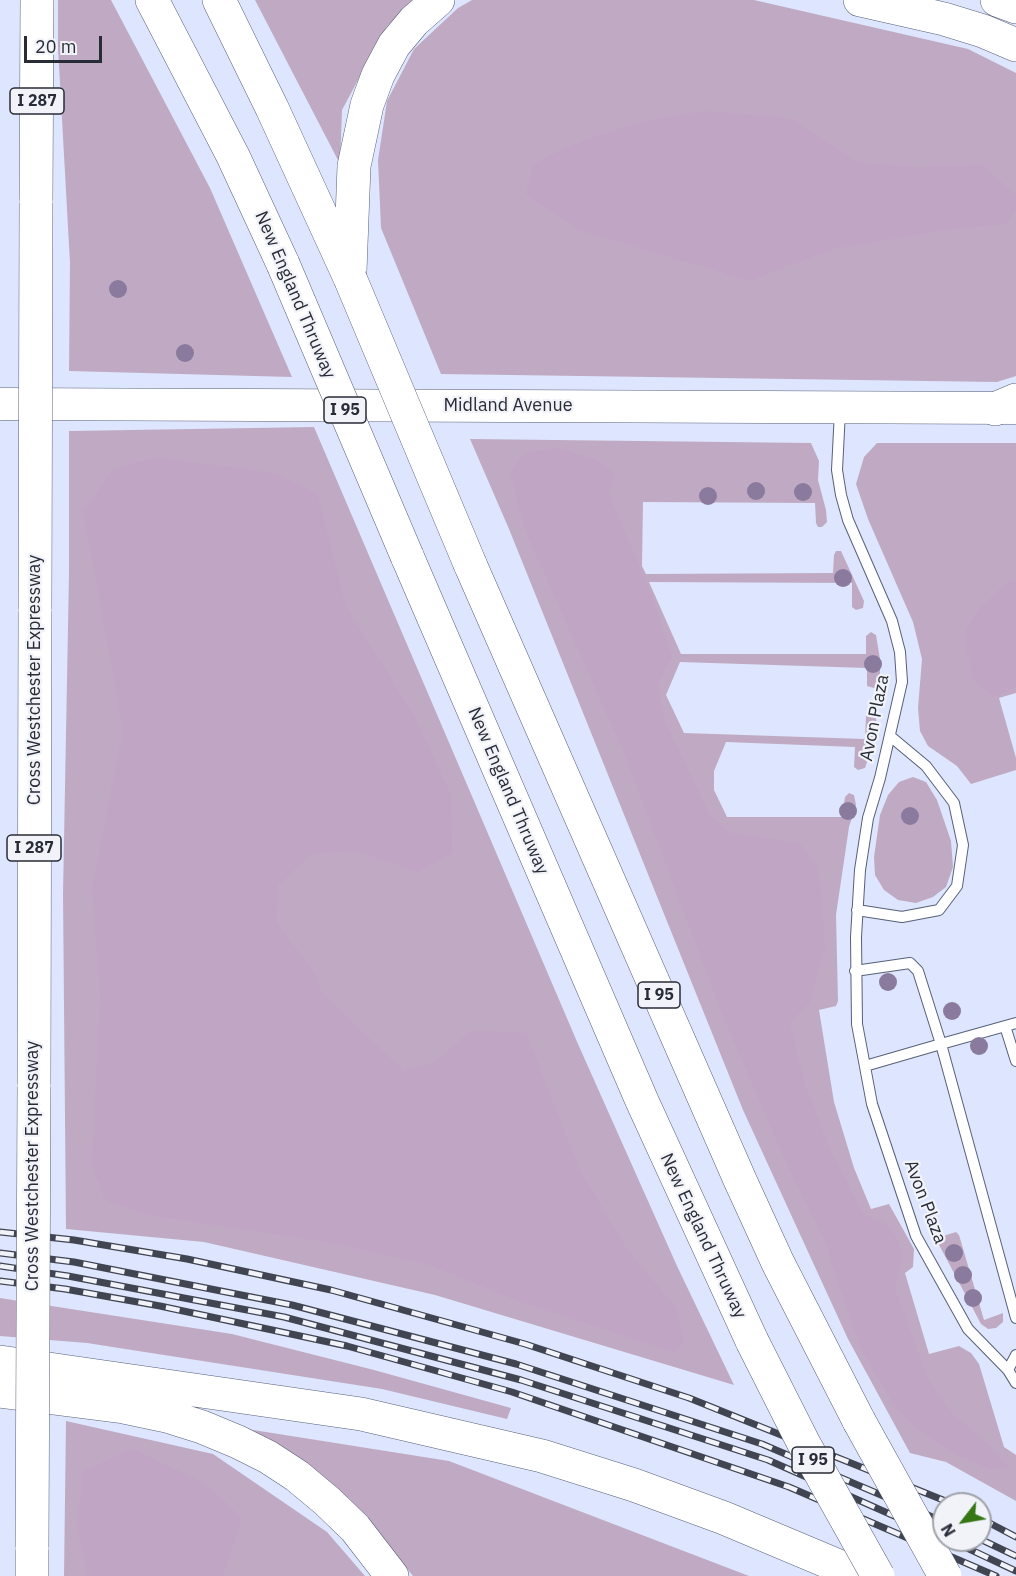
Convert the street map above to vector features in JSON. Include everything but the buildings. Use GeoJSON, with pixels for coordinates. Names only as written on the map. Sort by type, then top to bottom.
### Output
{"type":"FeatureCollection","features":[{"type":"Feature","properties":{"kind":"highway","name":"Cross Westchester Expressway"},"geometry":{"type":"LineString","coordinates":[[32,1562],[37,0]]}},
{"type":"Feature","properties":{"kind":"highway","name":"New England Thruway"},"geometry":{"type":"LineString","coordinates":[[152,0],[224,136],[282,264],[655,1131],[752,1341],[804,1442],[878,1576]]}},
{"type":"Feature","properties":{"kind":"highway","name":"I 95"},"geometry":{"type":"LineString","coordinates":[[219,0],[272,108],[350,278],[470,564],[778,1263],[859,1421],[945,1576]]}},
{"type":"Feature","properties":{"kind":"highway"},"geometry":{"type":"LineString","coordinates":[[350,278],[354,166],[367,105],[378,75],[394,45],[414,21],[438,0]]}},
{"type":"Feature","properties":{"kind":"highway"},"geometry":{"type":"LineString","coordinates":[[860,0],[944,19],[983,31],[1016,45]]}},
{"type":"Feature","properties":{"kind":"highway"},"geometry":{"type":"LineString","coordinates":[[997,0],[1016,6]]}},
{"type":"Feature","properties":{"kind":"highway"},"geometry":{"type":"LineString","coordinates":[[0,1362],[361,1414],[520,1450],[634,1485],[724,1518],[862,1576]]}},
{"type":"Feature","properties":{"kind":"highway"},"geometry":{"type":"LineString","coordinates":[[0,1391],[124,1407],[167,1416],[238,1442],[268,1457],[297,1476],[327,1501],[355,1528],[392,1576]]}},
{"type":"Feature","properties":{"kind":"street","name":"Midland Avenue"},"geometry":{"type":"LineString","coordinates":[[0,404],[1009,406]]}},
{"type":"Feature","properties":{"kind":"lane","name":"Avon Plaza"},"geometry":{"type":"LineString","coordinates":[[840,407],[837,470],[841,495],[848,520],[892,621],[900,652],[902,682],[868,818],[860,870],[856,910],[857,1024],[872,1104],[916,1236],[968,1329],[1008,1370],[1016,1383]]}},
{"type":"Feature","properties":{"kind":"lane"},"geometry":{"type":"LineString","coordinates":[[856,910],[902,917],[939,910],[957,886],[963,845],[954,803],[926,766],[890,736]]}},
{"type":"Feature","properties":{"kind":"lane"},"geometry":{"type":"LineString","coordinates":[[855,971],[910,963],[918,971],[941,1044],[1016,1318]]}},
{"type":"Feature","properties":{"kind":"lane"},"geometry":{"type":"LineString","coordinates":[[865,1066],[1011,1024],[1016,1061]]}},
{"type":"Feature","properties":{"kind":"lane"},"geometry":{"type":"LineString","coordinates":[[1008,1370],[1016,1355]]}},
{"type":"Feature","properties":{"kind":"shaded area"},"geometry":{"type":"Polygon","coordinates":[[[58,0],[111,0],[210,188],[292,377],[69,371],[70,263],[58,47],[58,0]]]}},
{"type":"Feature","properties":{"kind":"shaded area"},"geometry":{"type":"Polygon","coordinates":[[[255,0],[416,0],[387,26],[342,110],[340,164],[255,0]]]}},
{"type":"Feature","properties":{"kind":"shaded area"},"geometry":{"type":"Polygon","coordinates":[[[472,0],[754,0],[968,49],[1016,73],[1016,376],[997,382],[441,374],[381,228],[378,160],[387,101],[414,49],[458,8],[472,0]]]}},
{"type":"Feature","properties":{"kind":"shaded area"},"geometry":{"type":"Polygon","coordinates":[[[704,111],[791,118],[860,163],[918,167],[982,165],[1016,195],[1016,208],[1007,224],[945,230],[833,249],[750,281],[579,230],[526,194],[533,164],[557,152],[635,123],[704,111]]]}},
{"type":"Feature","properties":{"kind":"shaded area"},"geometry":{"type":"Polygon","coordinates":[[[314,427],[578,1044],[677,1266],[734,1385],[435,1295],[204,1242],[66,1229],[63,894],[69,573],[69,431],[314,427]]]}},
{"type":"Feature","properties":{"kind":"shaded area"},"geometry":{"type":"Polygon","coordinates":[[[470,439],[811,443],[819,461],[818,480],[826,510],[827,522],[822,527],[818,527],[816,523],[815,503],[643,502],[642,566],[646,574],[833,573],[834,555],[836,551],[841,551],[864,601],[863,608],[856,610],[852,607],[852,583],[649,582],[681,654],[866,654],[866,636],[871,632],[876,635],[880,659],[880,683],[874,688],[867,686],[867,668],[680,662],[666,695],[684,733],[865,739],[866,716],[872,714],[876,718],[877,731],[865,768],[858,770],[854,767],[855,747],[726,742],[714,771],[714,790],[727,817],[842,817],[845,797],[849,793],[854,795],[856,805],[849,827],[836,915],[838,1001],[836,1006],[819,1010],[834,1102],[854,1168],[871,1209],[889,1204],[914,1249],[913,1267],[905,1273],[929,1354],[959,1346],[971,1353],[979,1364],[1004,1447],[1016,1455],[1016,1501],[946,1462],[910,1453],[848,1339],[743,1110],[509,529],[470,439]]]}},
{"type":"Feature","properties":{"kind":"shaded area"},"geometry":{"type":"Polygon","coordinates":[[[877,443],[1016,443],[1016,693],[999,698],[1016,758],[1016,770],[971,784],[957,766],[928,746],[920,731],[918,708],[922,659],[913,622],[868,519],[856,484],[864,457],[877,443]]]}},
{"type":"Feature","properties":{"kind":"shaded area"},"geometry":{"type":"Polygon","coordinates":[[[559,448],[597,460],[616,474],[609,493],[657,608],[672,656],[658,684],[664,719],[711,817],[731,833],[799,843],[816,864],[821,887],[825,948],[810,1002],[790,1023],[804,1081],[830,1149],[863,1212],[872,1218],[886,1222],[896,1236],[903,1255],[895,1289],[927,1376],[953,1414],[996,1451],[1008,1467],[993,1470],[961,1457],[919,1430],[895,1407],[860,1348],[827,1245],[789,1169],[724,1019],[626,758],[524,528],[510,473],[523,453],[559,448]]]}},
{"type":"Feature","properties":{"kind":"shaded area"},"geometry":{"type":"Polygon","coordinates":[[[154,457],[275,473],[318,494],[346,606],[415,717],[451,795],[452,853],[418,872],[357,851],[311,854],[278,886],[277,922],[317,977],[321,992],[404,1071],[433,1063],[472,1030],[526,1033],[580,1170],[627,1249],[676,1308],[684,1340],[674,1352],[523,1303],[429,1265],[332,1243],[148,1215],[105,1200],[92,1165],[100,995],[92,888],[123,729],[83,511],[113,470],[154,457]]]}},
{"type":"Feature","properties":{"kind":"shaded area"},"geometry":{"type":"Polygon","coordinates":[[[1016,580],[1016,688],[993,697],[973,679],[967,653],[966,631],[978,610],[1006,583],[1016,580]]]}},
{"type":"Feature","properties":{"kind":"shaded area"},"geometry":{"type":"Polygon","coordinates":[[[913,777],[926,782],[937,800],[951,841],[953,867],[946,887],[933,897],[916,903],[898,900],[884,890],[875,875],[874,857],[880,815],[888,795],[899,782],[913,777]]]}},
{"type":"Feature","properties":{"kind":"shaded area"},"geometry":{"type":"Polygon","coordinates":[[[956,1232],[959,1235],[984,1320],[1003,1313],[1003,1322],[996,1328],[988,1329],[981,1324],[937,1241],[940,1237],[956,1232]]]}},
{"type":"Feature","properties":{"kind":"shaded area"},"geometry":{"type":"Polygon","coordinates":[[[0,1298],[232,1334],[511,1408],[507,1419],[382,1389],[87,1343],[0,1336],[0,1298]]]}},
{"type":"Feature","properties":{"kind":"shaded area"},"geometry":{"type":"Polygon","coordinates":[[[66,1421],[213,1454],[327,1532],[365,1576],[64,1576],[66,1421]]]}},
{"type":"Feature","properties":{"kind":"shaded area"},"geometry":{"type":"Polygon","coordinates":[[[247,1429],[449,1461],[749,1576],[413,1576],[350,1499],[247,1429]]]}},
{"type":"Feature","properties":{"kind":"shaded area"},"geometry":{"type":"Polygon","coordinates":[[[133,1449],[205,1483],[242,1518],[223,1576],[88,1576],[77,1527],[83,1471],[133,1449]]]}},
{"type":"Feature","properties":{"kind":"railway"},"geometry":{"type":"LineString","coordinates":[[0,1232],[74,1240],[187,1259],[331,1290],[525,1344],[689,1398],[932,1496]]}},
{"type":"Feature","properties":{"kind":"railway"},"geometry":{"type":"LineString","coordinates":[[0,1253],[74,1262],[292,1305],[516,1364],[762,1444],[932,1517]]}},
{"type":"Feature","properties":{"kind":"railway"},"geometry":{"type":"LineString","coordinates":[[0,1266],[68,1276],[284,1317],[521,1380],[768,1460],[932,1533]]}},
{"type":"Feature","properties":{"kind":"railway"},"geometry":{"type":"LineString","coordinates":[[0,1281],[65,1289],[160,1306],[347,1346],[512,1392],[789,1487],[996,1576]]}},
{"type":"Feature","properties":{"kind":"railway"},"geometry":{"type":"LineString","coordinates":[[992,1524],[1016,1537]]}},
{"type":"Feature","properties":{"kind":"railway"},"geometry":{"type":"LineString","coordinates":[[992,1545],[1016,1556]]}},
{"type":"Feature","properties":{"kind":"railway"},"geometry":{"type":"LineString","coordinates":[[976,1552],[1016,1571]]}}]}
